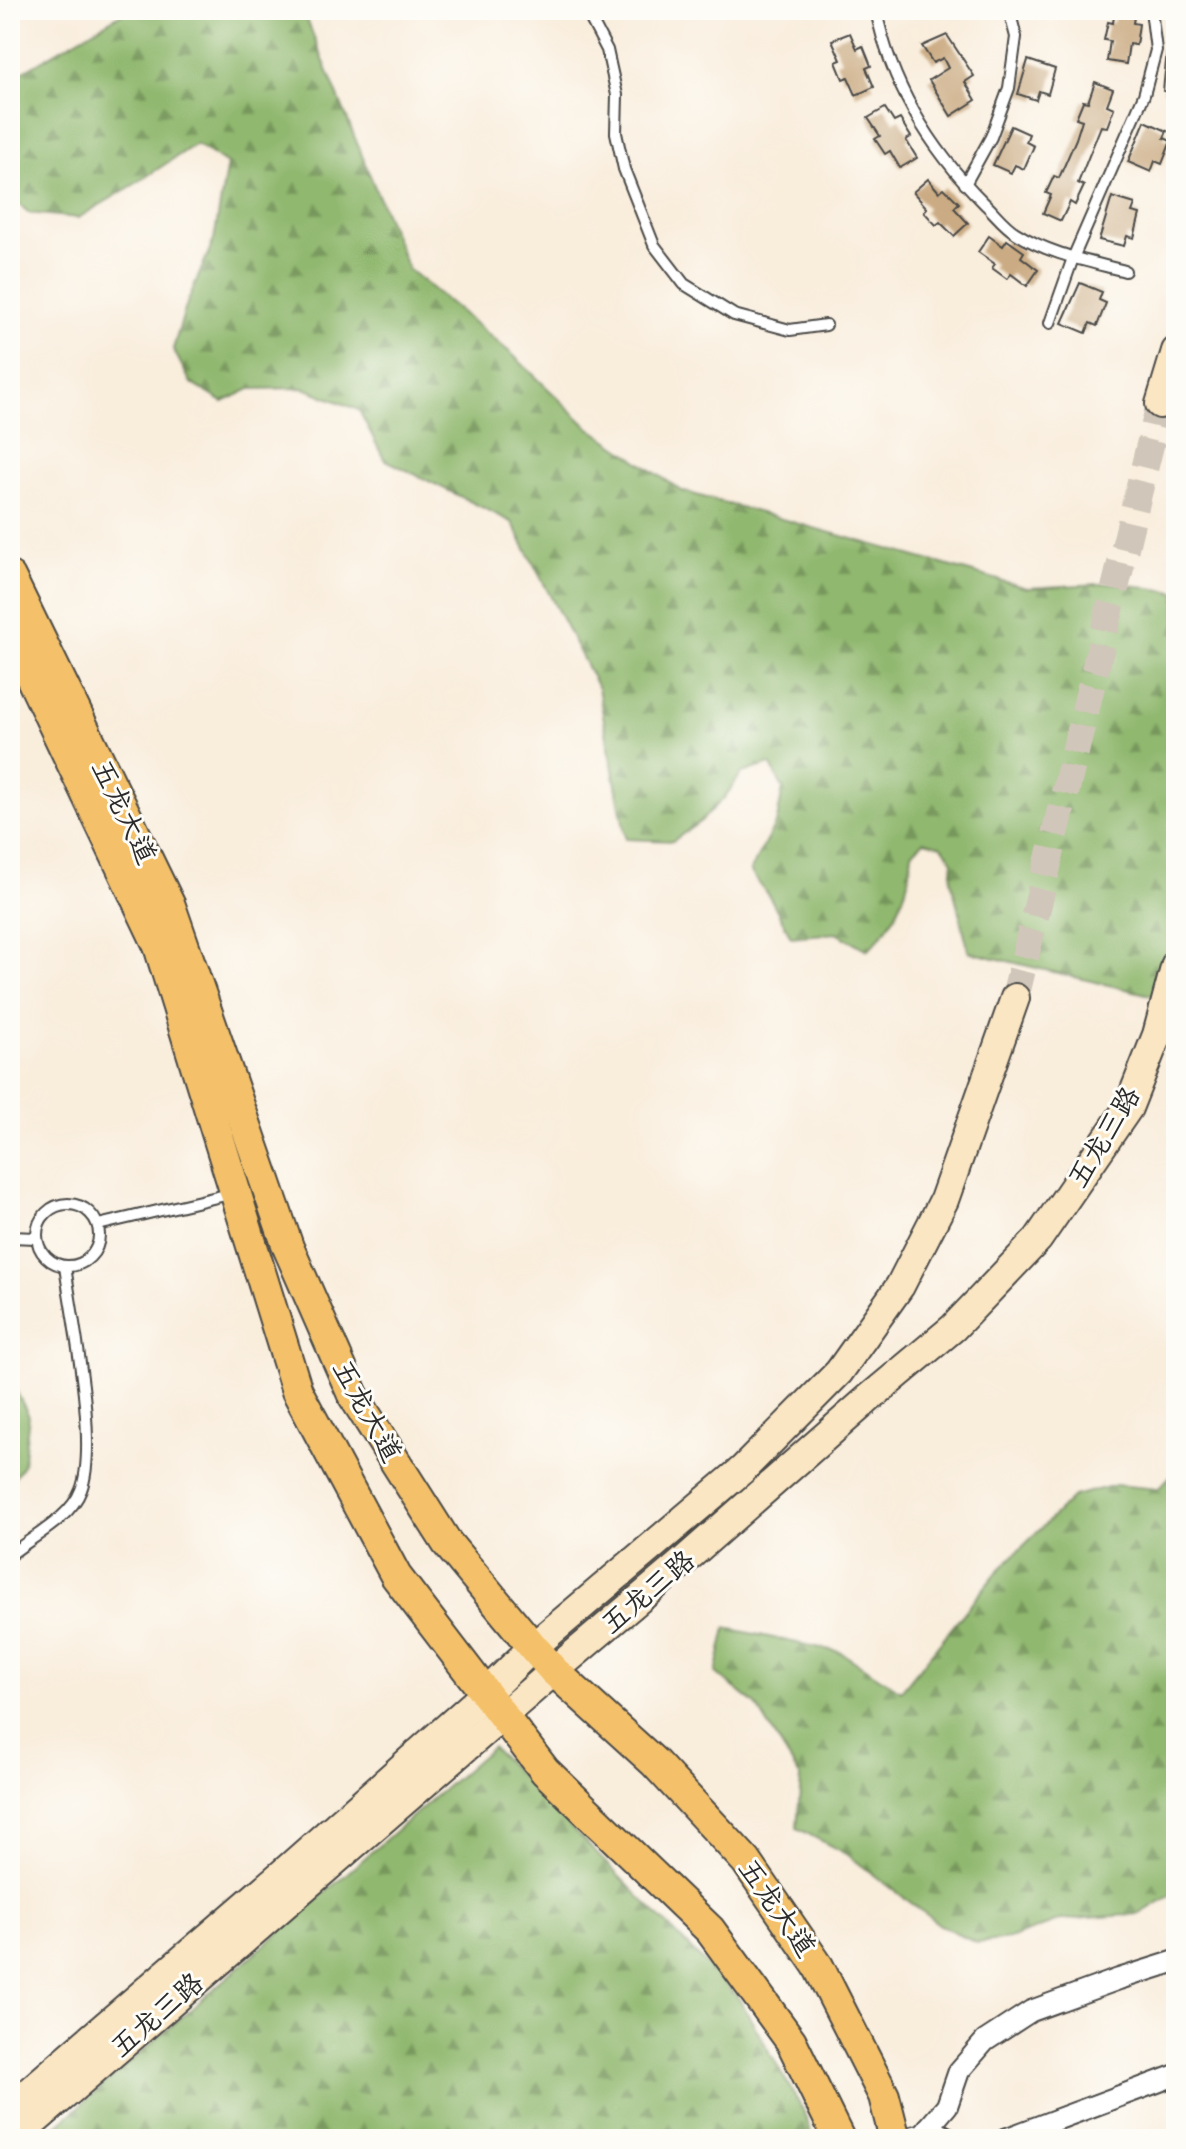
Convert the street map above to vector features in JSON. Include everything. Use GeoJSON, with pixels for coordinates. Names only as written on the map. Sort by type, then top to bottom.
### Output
{"type":"FeatureCollection","features":[{"type":"Feature","properties":{"kind":"main road"},"geometry":{"type":"LineString","coordinates":[[1160,404],[1176,351]]}},
{"type":"Feature","properties":{"kind":"main road","name":"五龙大道"},"geometry":{"type":"LineString","coordinates":[[10,577],[170,906],[288,1247],[353,1395],[447,1543],[533,1647],[554,1671],[655,1763],[746,1861],[818,1966],[884,2096],[895,2139]]}},
{"type":"Feature","properties":{"kind":"main road","name":"五龙大道"},"geometry":{"type":"LineString","coordinates":[[10,633],[159,946],[297,1391],[396,1576],[545,1771],[710,1930],[791,2041],[839,2139]]}},
{"type":"Feature","properties":{"kind":"main road","name":"五龙三路"},"geometry":{"type":"LineString","coordinates":[[10,2108],[284,1872],[493,1705],[554,1671],[953,1328],[1038,1239],[1128,1108],[1157,1035],[1176,964]]}},
{"type":"Feature","properties":{"kind":"main road","name":"五龙三路"},"geometry":{"type":"LineString","coordinates":[[14,2139],[493,1705],[533,1647],[742,1470],[839,1372],[900,1286],[944,1200],[1015,998]]}},
{"type":"Feature","properties":{"kind":"street"},"geometry":{"type":"LineString","coordinates":[[904,2139],[923,2134],[947,2106],[959,2071],[985,2041],[1031,2011],[1176,1961]]}},
{"type":"Feature","properties":{"kind":"street"},"geometry":{"type":"LineString","coordinates":[[1005,2139],[1176,2075]]}},
{"type":"Feature","properties":{"kind":"street"},"geometry":{"type":"LineString","coordinates":[[928,2128],[951,2139]]}},
{"type":"Feature","properties":{"kind":"lane"},"geometry":{"type":"LineString","coordinates":[[586,10],[607,50],[617,95],[616,133],[624,169],[654,245],[684,284],[734,315],[790,330],[826,325]]}},
{"type":"Feature","properties":{"kind":"lane"},"geometry":{"type":"LineString","coordinates":[[876,10],[901,89],[931,142],[965,184],[1013,231],[1051,252],[1125,271]]}},
{"type":"Feature","properties":{"kind":"lane"},"geometry":{"type":"LineString","coordinates":[[965,184],[991,137],[1009,88],[1016,37],[1009,10]]}},
{"type":"Feature","properties":{"kind":"lane"},"geometry":{"type":"LineString","coordinates":[[1050,323],[1073,258],[1144,95],[1156,50],[1151,10]]}},
{"type":"Feature","properties":{"kind":"lane"},"geometry":{"type":"LineString","coordinates":[[98,1225],[236,1192]]}},
{"type":"Feature","properties":{"kind":"lane"},"geometry":{"type":"LineString","coordinates":[[67,1203],[86,1209],[98,1225],[100,1235],[93,1254],[75,1265],[65,1266],[46,1257],[37,1238],[42,1217],[57,1205],[67,1203]]}},
{"type":"Feature","properties":{"kind":"lane"},"geometry":{"type":"LineString","coordinates":[[10,1237],[37,1238]]}},
{"type":"Feature","properties":{"kind":"lane"},"geometry":{"type":"LineString","coordinates":[[10,1555],[54,1525],[81,1492],[87,1460],[85,1408],[65,1266]]}},
{"type":"Feature","properties":{"kind":"green space"},"geometry":{"type":"Polygon","coordinates":[[[128,10],[303,10],[408,269],[512,354],[587,426],[682,491],[1027,588],[1117,583],[1176,592],[1176,1001],[969,952],[951,880],[953,861],[942,846],[924,841],[912,853],[900,906],[887,928],[868,950],[836,933],[791,937],[772,901],[750,871],[777,821],[783,788],[770,764],[742,773],[724,798],[701,821],[673,841],[626,839],[598,688],[512,522],[384,459],[359,410],[304,388],[250,389],[223,402],[191,383],[173,349],[187,303],[214,240],[227,164],[196,144],[78,218],[29,213],[10,196],[10,79],[128,10]]]}},
{"type":"Feature","properties":{"kind":"green space"},"geometry":{"type":"Polygon","coordinates":[[[10,1379],[29,1416],[23,1465],[10,1484],[10,1379]]]}},
{"type":"Feature","properties":{"kind":"green space"},"geometry":{"type":"Polygon","coordinates":[[[1176,1470],[1176,1892],[1140,1914],[1061,1920],[1009,1939],[977,1943],[940,1925],[848,1855],[797,1828],[801,1778],[756,1705],[716,1673],[726,1628],[840,1652],[901,1691],[997,1572],[1074,1496],[1116,1485],[1158,1489],[1176,1470]]]}},
{"type":"Feature","properties":{"kind":"green space"},"geometry":{"type":"Polygon","coordinates":[[[492,1747],[738,1997],[804,2112],[813,2139],[42,2139],[492,1747]]]}},
{"type":"Feature","properties":{"kind":"building"},"geometry":{"type":"Polygon","coordinates":[[[1115,10],[1135,10],[1133,23],[1139,24],[1136,45],[1129,44],[1126,64],[1107,61],[1110,41],[1104,40],[1108,22],[1113,23],[1115,10]]]}},
{"type":"Feature","properties":{"kind":"building"},"geometry":{"type":"Polygon","coordinates":[[[850,33],[857,49],[863,46],[871,66],[866,68],[874,87],[856,95],[848,77],[843,79],[836,62],[841,60],[832,40],[850,33]]]}},
{"type":"Feature","properties":{"kind":"building"},"geometry":{"type":"Polygon","coordinates":[[[947,35],[974,76],[965,82],[976,100],[951,116],[929,80],[948,68],[943,58],[933,63],[922,46],[947,35]]]}},
{"type":"Feature","properties":{"kind":"building"},"geometry":{"type":"Polygon","coordinates":[[[1167,51],[1176,52],[1176,93],[1163,91],[1167,51]]]}},
{"type":"Feature","properties":{"kind":"building"},"geometry":{"type":"Polygon","coordinates":[[[1028,60],[1055,69],[1048,94],[1039,91],[1036,100],[1018,94],[1028,60]]]}},
{"type":"Feature","properties":{"kind":"building"},"geometry":{"type":"Polygon","coordinates":[[[1095,82],[1113,89],[1107,105],[1114,108],[1107,127],[1101,126],[1078,183],[1084,186],[1075,205],[1070,202],[1061,221],[1043,213],[1051,195],[1046,193],[1054,176],[1059,178],[1082,120],[1076,118],[1083,101],[1088,102],[1095,82]]]}},
{"type":"Feature","properties":{"kind":"building"},"geometry":{"type":"Polygon","coordinates":[[[885,108],[894,122],[900,119],[911,137],[906,140],[917,158],[900,168],[890,151],[885,154],[875,139],[880,136],[868,118],[885,108]]]}},
{"type":"Feature","properties":{"kind":"building"},"geometry":{"type":"Polygon","coordinates":[[[1145,121],[1167,131],[1164,138],[1171,141],[1162,164],[1155,161],[1151,172],[1128,162],[1145,121]]]}},
{"type":"Feature","properties":{"kind":"building"},"geometry":{"type":"Polygon","coordinates":[[[1011,126],[1029,134],[1026,142],[1034,146],[1024,169],[1015,165],[1011,173],[993,165],[1011,126]]]}},
{"type":"Feature","properties":{"kind":"building"},"geometry":{"type":"Polygon","coordinates":[[[928,179],[939,192],[944,188],[959,203],[954,208],[968,223],[954,236],[940,222],[936,225],[924,212],[927,208],[913,192],[928,179]]]}},
{"type":"Feature","properties":{"kind":"building"},"geometry":{"type":"Polygon","coordinates":[[[1112,197],[1135,204],[1132,212],[1140,214],[1134,238],[1127,236],[1124,246],[1099,240],[1112,197]]]}},
{"type":"Feature","properties":{"kind":"building"},"geometry":{"type":"Polygon","coordinates":[[[989,236],[1003,246],[1007,240],[1024,252],[1021,257],[1038,270],[1027,286],[1011,274],[1007,279],[992,268],[995,264],[978,252],[989,236]]]}},
{"type":"Feature","properties":{"kind":"building"},"geometry":{"type":"Polygon","coordinates":[[[1080,283],[1102,292],[1099,300],[1106,303],[1097,326],[1090,323],[1086,333],[1062,323],[1080,283]]]}},
{"type":"Feature","properties":{"kind":"tunnel"},"geometry":{"type":"LineString","coordinates":[[1015,998],[1160,404]]}}]}
